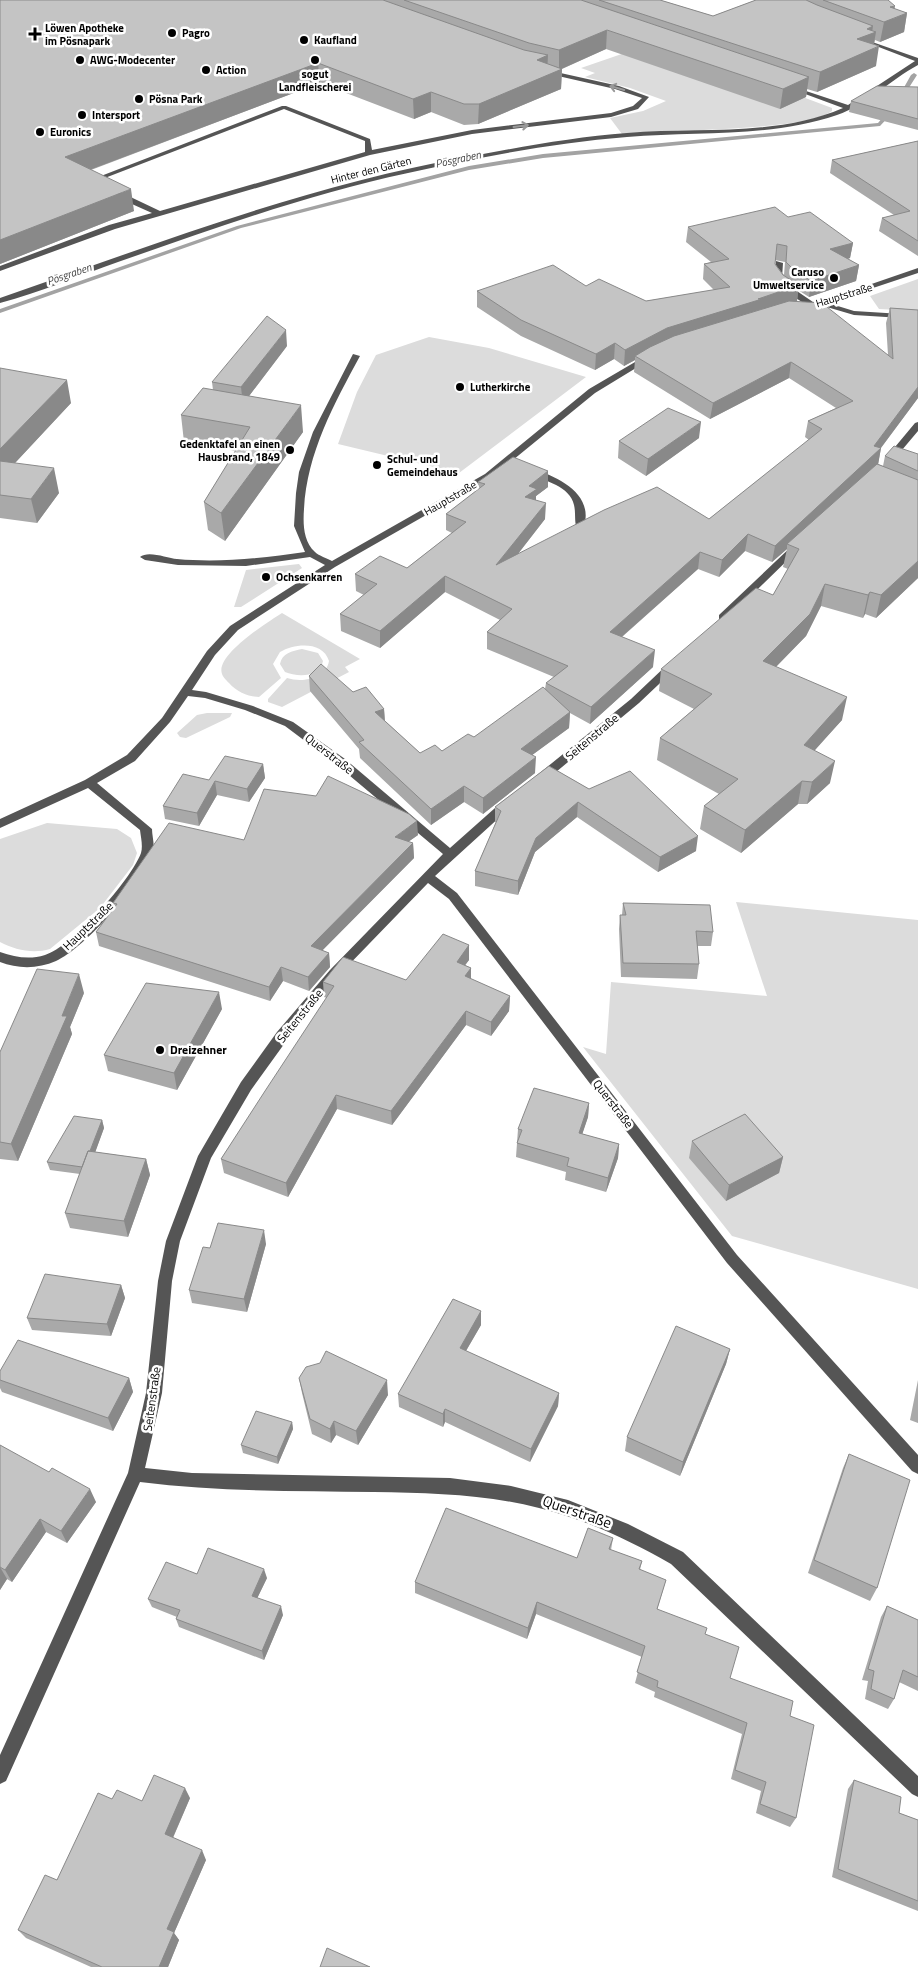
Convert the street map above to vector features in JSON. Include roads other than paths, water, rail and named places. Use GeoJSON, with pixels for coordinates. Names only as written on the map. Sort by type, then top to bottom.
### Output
{"type":"FeatureCollection","features":[{"type":"Feature","properties":{"kind":"street"},"geometry":{"type":"LineString","coordinates":[[852,35],[918,61]]}},
{"type":"Feature","properties":{"kind":"street","name":"Hinter den Gärten"},"geometry":{"type":"LineString","coordinates":[[0,301],[171,248],[264,210],[360,183],[464,160],[626,135],[774,127],[819,118],[849,108],[918,61]]}},
{"type":"Feature","properties":{"kind":"street"},"geometry":{"type":"LineString","coordinates":[[0,269],[112,227],[369,153],[472,132],[611,114],[633,109],[643,103],[646,97],[617,87],[542,70]]}},
{"type":"Feature","properties":{"kind":"street"},"geometry":{"type":"LineString","coordinates":[[784,86],[849,108]]}},
{"type":"Feature","properties":{"kind":"street"},"geometry":{"type":"LineString","coordinates":[[100,185],[92,181],[284,107],[368,140],[369,153]]}},
{"type":"Feature","properties":{"kind":"street"},"geometry":{"type":"LineString","coordinates":[[108,189],[158,214]]}},
{"type":"Feature","properties":{"kind":"street"},"geometry":{"type":"LineString","coordinates":[[779,263],[778,278],[785,287],[816,304],[860,313],[918,317]]}},
{"type":"Feature","properties":{"kind":"street","name":"Hauptstraße"},"geometry":{"type":"LineString","coordinates":[[792,310],[816,304],[918,270]]}},
{"type":"Feature","properties":{"kind":"street","name":"Hauptstraße"},"geometry":{"type":"LineString","coordinates":[[0,824],[89,783],[131,758],[166,720],[211,653],[234,628],[332,565],[488,476],[515,464],[592,391],[661,352]]}},
{"type":"Feature","properties":{"kind":"street"},"geometry":{"type":"LineString","coordinates":[[311,554],[300,532],[299,508],[302,480],[315,442],[334,398],[356,356]]}},
{"type":"Feature","properties":{"kind":"street"},"geometry":{"type":"LineString","coordinates":[[877,474],[918,425]]}},
{"type":"Feature","properties":{"kind":"street"},"geometry":{"type":"LineString","coordinates":[[515,464],[571,490],[577,496],[581,510],[580,527]]}},
{"type":"Feature","properties":{"kind":"street"},"geometry":{"type":"LineString","coordinates":[[712,627],[803,540]]}},
{"type":"Feature","properties":{"kind":"street"},"geometry":{"type":"LineString","coordinates":[[145,557],[178,562],[246,563],[311,554],[332,565]]}},
{"type":"Feature","properties":{"kind":"street","name":"Seitenstraße"},"geometry":{"type":"LineString","coordinates":[[0,1774],[136,1474],[154,1393],[165,1281],[172,1241],[205,1156],[246,1086],[282,1036],[334,973],[450,854],[490,817],[635,701],[684,654]]}},
{"type":"Feature","properties":{"kind":"street","name":"Querstraße"},"geometry":{"type":"LineString","coordinates":[[186,692],[206,695],[249,708],[289,724],[341,762],[450,854]]}},
{"type":"Feature","properties":{"kind":"street","name":"Hauptstraße"},"geometry":{"type":"LineString","coordinates":[[0,957],[20,963],[40,961],[58,954],[109,909],[147,851],[146,829],[89,783]]}},
{"type":"Feature","properties":{"kind":"street","name":"Querstraße"},"geometry":{"type":"LineString","coordinates":[[428,877],[453,896],[732,1259],[918,1466]]}},
{"type":"Feature","properties":{"kind":"street","name":"Querstraße"},"geometry":{"type":"LineString","coordinates":[[136,1474],[192,1481],[450,1486],[492,1490],[538,1498],[591,1515],[643,1537],[677,1558],[918,1788]]}},
{"type":"Feature","properties":{"kind":"waterway","name":"Pösgraben"},"geometry":{"type":"LineString","coordinates":[[900,97],[914,75]]}},
{"type":"Feature","properties":{"kind":"waterway","name":"Pösgraben"},"geometry":{"type":"LineString","coordinates":[[0,311],[239,227],[469,168],[543,156],[880,124],[891,111]]}},
{"type":"Feature","properties":{"kind":"place","name":"Pagro"},"geometry":{"type":"Point","coordinates":[172,33]}},
{"type":"Feature","properties":{"kind":"place","name":"Löwen Apotheke im Pösnapark"},"geometry":{"type":"Point","coordinates":[35,34]}},
{"type":"Feature","properties":{"kind":"place","name":"Kaufland"},"geometry":{"type":"Point","coordinates":[304,40]}},
{"type":"Feature","properties":{"kind":"place","name":"AWG-Modecenter"},"geometry":{"type":"Point","coordinates":[80,60]}},
{"type":"Feature","properties":{"kind":"place","name":"sogut Landfleischerei"},"geometry":{"type":"Point","coordinates":[315,60]}},
{"type":"Feature","properties":{"kind":"place","name":"Action"},"geometry":{"type":"Point","coordinates":[206,70]}},
{"type":"Feature","properties":{"kind":"place","name":"Pösna Park"},"geometry":{"type":"Point","coordinates":[139,99]}},
{"type":"Feature","properties":{"kind":"place","name":"Intersport"},"geometry":{"type":"Point","coordinates":[82,115]}},
{"type":"Feature","properties":{"kind":"place","name":"Euronics"},"geometry":{"type":"Point","coordinates":[40,132]}},
{"type":"Feature","properties":{"kind":"place","name":"Caruso Umweltservice"},"geometry":{"type":"Point","coordinates":[834,278]}},
{"type":"Feature","properties":{"kind":"place","name":"Lutherkirche"},"geometry":{"type":"Point","coordinates":[460,387]}},
{"type":"Feature","properties":{"kind":"place","name":"Gedenktafel an einen Hausbrand, 1849"},"geometry":{"type":"Point","coordinates":[290,450]}},
{"type":"Feature","properties":{"kind":"place","name":"Schul- und Gemeindehaus"},"geometry":{"type":"Point","coordinates":[377,465]}},
{"type":"Feature","properties":{"kind":"place","name":"Ochsenkarren"},"geometry":{"type":"Point","coordinates":[266,577]}},
{"type":"Feature","properties":{"kind":"place","name":"Dreizehner"},"geometry":{"type":"Point","coordinates":[160,1050]}}]}
